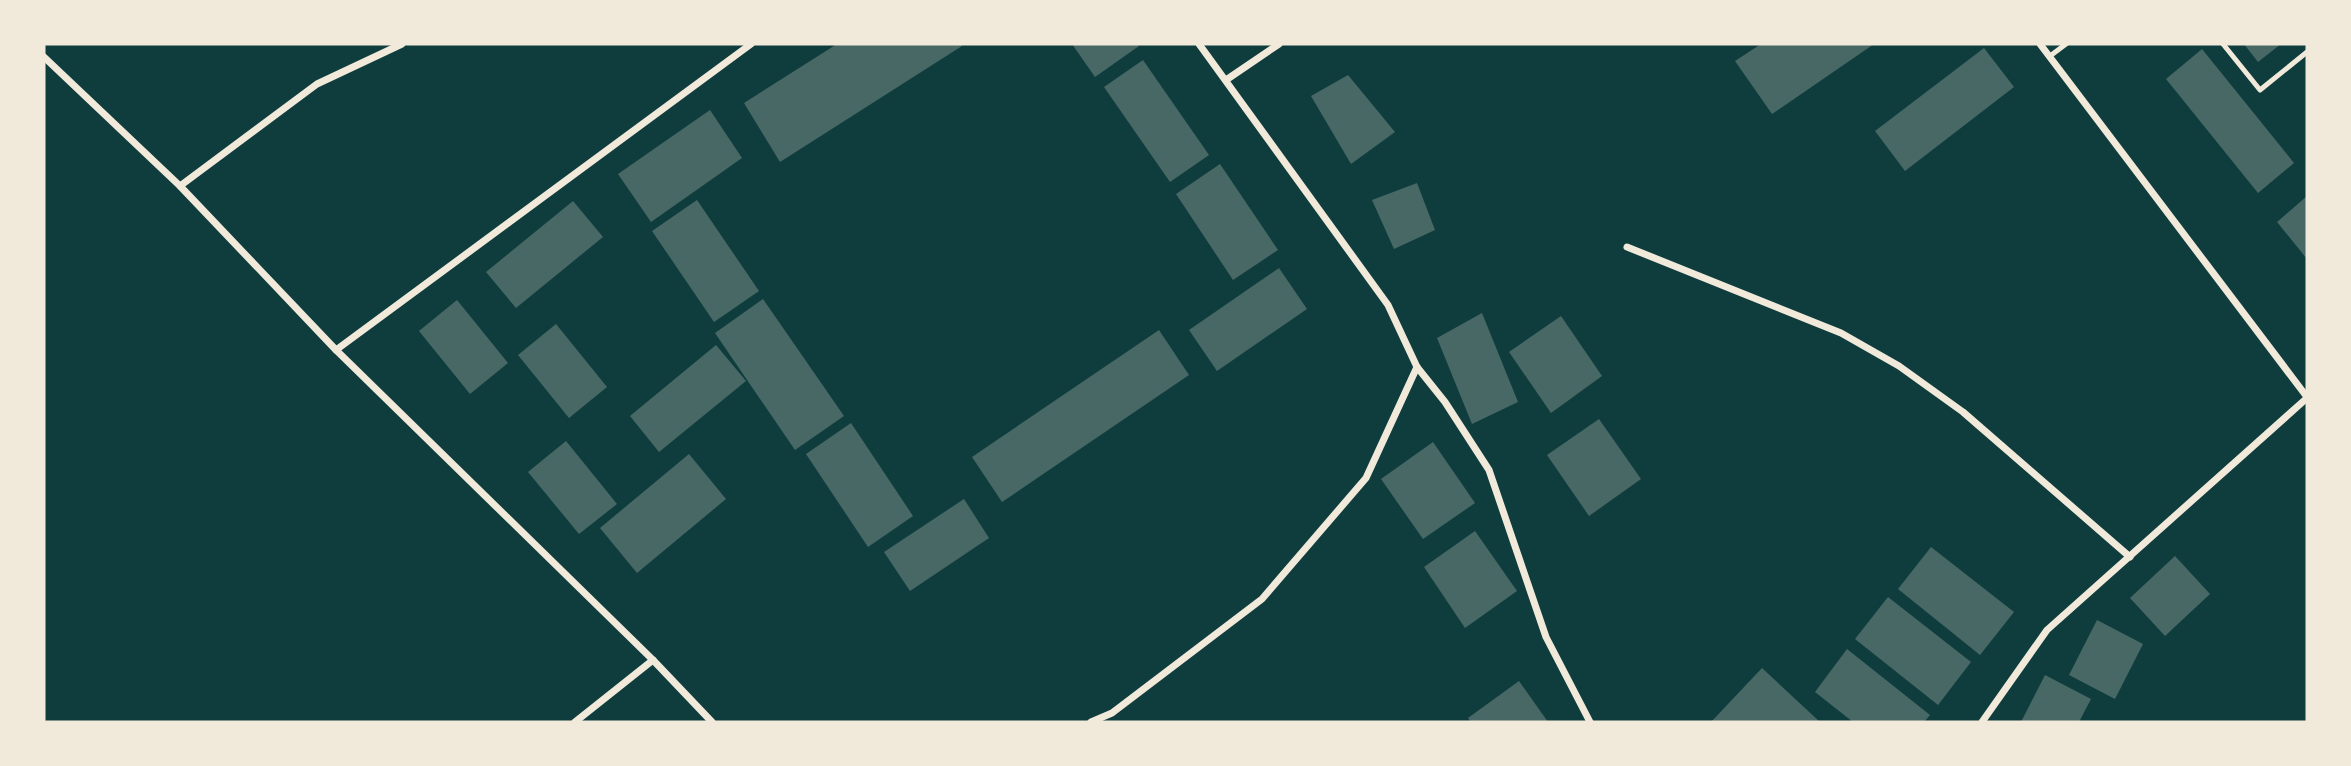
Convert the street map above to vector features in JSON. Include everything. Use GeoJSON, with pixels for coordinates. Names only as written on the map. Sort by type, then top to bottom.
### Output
{"type":"FeatureCollection","features":[{"type":"Feature","properties":{"kind":"street"},"geometry":{"type":"LineString","coordinates":[[180,186],[317,85],[402,44]]}},
{"type":"Feature","properties":{"kind":"street"},"geometry":{"type":"LineString","coordinates":[[336,350],[751,44]]}},
{"type":"Feature","properties":{"kind":"street"},"geometry":{"type":"LineString","coordinates":[[1199,44],[1388,305],[1417,367],[1445,402],[1489,470],[1546,637],[1590,722]]}},
{"type":"Feature","properties":{"kind":"street"},"geometry":{"type":"LineString","coordinates":[[1226,80],[1279,44]]}},
{"type":"Feature","properties":{"kind":"street"},"geometry":{"type":"LineString","coordinates":[[1982,722],[2047,630],[2307,398],[2040,44]]}},
{"type":"Feature","properties":{"kind":"street"},"geometry":{"type":"LineString","coordinates":[[44,57],[180,186],[336,350],[653,660],[712,722]]}},
{"type":"Feature","properties":{"kind":"street"},"geometry":{"type":"LineString","coordinates":[[1628,247],[1841,333],[1899,366],[1963,412],[2130,557]]}},
{"type":"Feature","properties":{"kind":"street"},"geometry":{"type":"LineString","coordinates":[[1091,722],[1112,713],[1262,599],[1366,478],[1417,367]]}},
{"type":"Feature","properties":{"kind":"street"},"geometry":{"type":"LineString","coordinates":[[575,722],[653,660]]}},
{"type":"Feature","properties":{"kind":"lane"},"geometry":{"type":"LineString","coordinates":[[2050,56],[2066,44]]}},
{"type":"Feature","properties":{"kind":"lane"},"geometry":{"type":"LineString","coordinates":[[2223,44],[2260,90],[2307,52]]}},
{"type":"Feature","properties":{"kind":"building"},"geometry":{"type":"Polygon","coordinates":[[[837,44],[962,46],[780,162],[744,103],[837,44]]]}},
{"type":"Feature","properties":{"kind":"building"},"geometry":{"type":"Polygon","coordinates":[[[1072,44],[1137,44],[1139,46],[1095,77],[1072,44]]]}},
{"type":"Feature","properties":{"kind":"building"},"geometry":{"type":"Polygon","coordinates":[[[1761,44],[1874,44],[1772,114],[1735,61],[1761,44]]]}},
{"type":"Feature","properties":{"kind":"building"},"geometry":{"type":"Polygon","coordinates":[[[2244,44],[2281,44],[2258,62],[2244,44]]]}},
{"type":"Feature","properties":{"kind":"building"},"geometry":{"type":"Polygon","coordinates":[[[1984,48],[2014,87],[1905,171],[1875,131],[1984,48]]]}},
{"type":"Feature","properties":{"kind":"building"},"geometry":{"type":"Polygon","coordinates":[[[2202,49],[2294,163],[2258,193],[2166,79],[2202,49]]]}},
{"type":"Feature","properties":{"kind":"building"},"geometry":{"type":"Polygon","coordinates":[[[1143,60],[1209,155],[1170,182],[1104,87],[1143,60]]]}},
{"type":"Feature","properties":{"kind":"building"},"geometry":{"type":"Polygon","coordinates":[[[1348,75],[1395,132],[1351,164],[1311,96],[1348,75]]]}},
{"type":"Feature","properties":{"kind":"building"},"geometry":{"type":"Polygon","coordinates":[[[710,110],[742,158],[651,222],[618,174],[710,110]]]}},
{"type":"Feature","properties":{"kind":"building"},"geometry":{"type":"Polygon","coordinates":[[[1220,164],[1278,250],[1233,280],[1176,194],[1220,164]]]}},
{"type":"Feature","properties":{"kind":"building"},"geometry":{"type":"Polygon","coordinates":[[[1417,183],[1435,230],[1394,249],[1372,200],[1417,183]]]}},
{"type":"Feature","properties":{"kind":"building"},"geometry":{"type":"Polygon","coordinates":[[[2307,196],[2307,259],[2277,222],[2307,196]]]}},
{"type":"Feature","properties":{"kind":"building"},"geometry":{"type":"Polygon","coordinates":[[[697,200],[759,291],[714,322],[652,231],[697,200]]]}},
{"type":"Feature","properties":{"kind":"building"},"geometry":{"type":"Polygon","coordinates":[[[573,201],[603,237],[516,308],[486,272],[573,201]]]}},
{"type":"Feature","properties":{"kind":"building"},"geometry":{"type":"Polygon","coordinates":[[[1279,268],[1307,309],[1217,371],[1189,330],[1279,268]]]}},
{"type":"Feature","properties":{"kind":"building"},"geometry":{"type":"Polygon","coordinates":[[[763,299],[844,416],[795,450],[715,333],[763,299]]]}},
{"type":"Feature","properties":{"kind":"building"},"geometry":{"type":"Polygon","coordinates":[[[457,300],[508,363],[470,394],[419,331],[457,300]]]}},
{"type":"Feature","properties":{"kind":"building"},"geometry":{"type":"Polygon","coordinates":[[[1482,313],[1518,402],[1472,424],[1437,338],[1482,313]]]}},
{"type":"Feature","properties":{"kind":"building"},"geometry":{"type":"Polygon","coordinates":[[[1561,316],[1602,376],[1551,413],[1509,352],[1561,316]]]}},
{"type":"Feature","properties":{"kind":"building"},"geometry":{"type":"Polygon","coordinates":[[[556,324],[607,387],[569,418],[518,355],[556,324]]]}},
{"type":"Feature","properties":{"kind":"building"},"geometry":{"type":"Polygon","coordinates":[[[1159,330],[1189,375],[1002,502],[972,457],[1159,330]]]}},
{"type":"Feature","properties":{"kind":"building"},"geometry":{"type":"Polygon","coordinates":[[[716,345],[746,381],[659,452],[630,416],[716,345]]]}},
{"type":"Feature","properties":{"kind":"building"},"geometry":{"type":"Polygon","coordinates":[[[1599,419],[1641,479],[1589,516],[1547,455],[1599,419]]]}},
{"type":"Feature","properties":{"kind":"building"},"geometry":{"type":"Polygon","coordinates":[[[851,423],[913,516],[868,547],[806,454],[851,423]]]}},
{"type":"Feature","properties":{"kind":"building"},"geometry":{"type":"Polygon","coordinates":[[[566,441],[617,504],[579,534],[528,472],[566,441]]]}},
{"type":"Feature","properties":{"kind":"building"},"geometry":{"type":"Polygon","coordinates":[[[1433,442],[1475,503],[1423,539],[1381,479],[1433,442]]]}},
{"type":"Feature","properties":{"kind":"building"},"geometry":{"type":"Polygon","coordinates":[[[689,454],[726,499],[637,573],[600,528],[689,454]]]}},
{"type":"Feature","properties":{"kind":"building"},"geometry":{"type":"Polygon","coordinates":[[[964,499],[989,538],[910,591],[884,552],[964,499]]]}},
{"type":"Feature","properties":{"kind":"building"},"geometry":{"type":"Polygon","coordinates":[[[1475,531],[1517,591],[1465,628],[1424,567],[1475,531]]]}},
{"type":"Feature","properties":{"kind":"building"},"geometry":{"type":"Polygon","coordinates":[[[1931,547],[2014,612],[1980,655],[1898,589],[1931,547]]]}},
{"type":"Feature","properties":{"kind":"building"},"geometry":{"type":"Polygon","coordinates":[[[2175,556],[2210,594],[2165,636],[2130,598],[2175,556]]]}},
{"type":"Feature","properties":{"kind":"building"},"geometry":{"type":"Polygon","coordinates":[[[1888,597],[1971,662],[1938,705],[1855,639],[1888,597]]]}},
{"type":"Feature","properties":{"kind":"building"},"geometry":{"type":"Polygon","coordinates":[[[2097,620],[2143,644],[2115,699],[2069,675],[2097,620]]]}},
{"type":"Feature","properties":{"kind":"building"},"geometry":{"type":"Polygon","coordinates":[[[1847,649],[1930,715],[1924,722],[1853,722],[1815,692],[1847,649]]]}},
{"type":"Feature","properties":{"kind":"building"},"geometry":{"type":"Polygon","coordinates":[[[1762,668],[1820,722],[1711,722],[1762,668]]]}},
{"type":"Feature","properties":{"kind":"building"},"geometry":{"type":"Polygon","coordinates":[[[2045,675],[2091,699],[2079,722],[2021,722],[2045,675]]]}},
{"type":"Feature","properties":{"kind":"building"},"geometry":{"type":"Polygon","coordinates":[[[1519,681],[1548,722],[1471,722],[1468,718],[1519,681]]]}}]}
